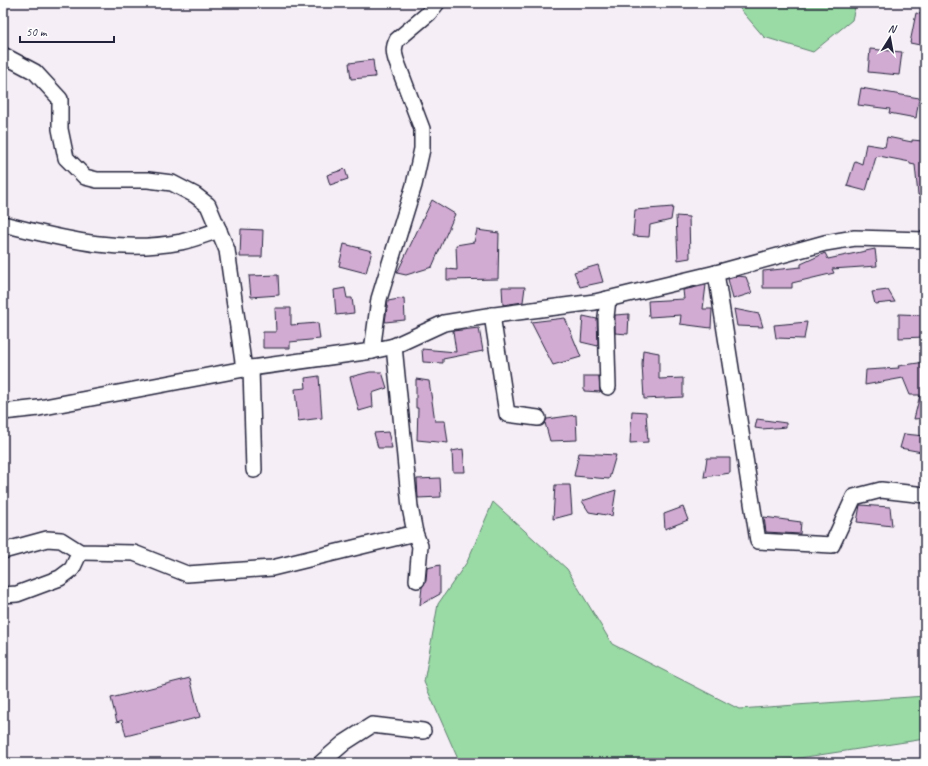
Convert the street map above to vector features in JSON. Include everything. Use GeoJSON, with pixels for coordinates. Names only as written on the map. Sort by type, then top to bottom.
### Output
{"type":"FeatureCollection","features":[{"type":"Feature","properties":{"kind":"street"},"geometry":{"type":"LineString","coordinates":[[372,351],[379,299],[414,185],[422,149],[422,129],[396,60],[394,45],[397,40],[429,13],[437,3]]}},
{"type":"Feature","properties":{"kind":"street"},"geometry":{"type":"LineString","coordinates":[[3,55],[35,72],[60,99],[60,129],[66,158],[85,177],[97,180],[148,180],[172,183],[195,195],[208,205],[227,250],[248,368],[254,470]]}},
{"type":"Feature","properties":{"kind":"street"},"geometry":{"type":"LineString","coordinates":[[3,224],[89,244],[134,247],[182,242],[219,230]]}},
{"type":"Feature","properties":{"kind":"street"},"geometry":{"type":"LineString","coordinates":[[3,412],[39,408],[248,368],[372,351],[394,346],[444,323],[492,315],[595,302],[716,273],[825,243],[855,238],[925,240]]}},
{"type":"Feature","properties":{"kind":"street"},"geometry":{"type":"LineString","coordinates":[[716,273],[758,541],[832,546],[854,497],[881,490],[925,495]]}},
{"type":"Feature","properties":{"kind":"street"},"geometry":{"type":"LineString","coordinates":[[608,299],[606,317],[608,387]]}},
{"type":"Feature","properties":{"kind":"street"},"geometry":{"type":"LineString","coordinates":[[492,315],[506,414],[538,418]]}},
{"type":"Feature","properties":{"kind":"street"},"geometry":{"type":"LineString","coordinates":[[394,346],[410,506],[415,533],[420,546],[417,580]]}},
{"type":"Feature","properties":{"kind":"street"},"geometry":{"type":"LineString","coordinates":[[3,551],[47,539],[61,540],[80,552],[134,553],[187,574],[272,568],[415,533]]}},
{"type":"Feature","properties":{"kind":"street"},"geometry":{"type":"LineString","coordinates":[[3,595],[17,594],[60,578],[72,569],[80,552]]}},
{"type":"Feature","properties":{"kind":"street"},"geometry":{"type":"LineString","coordinates":[[321,763],[344,743],[372,725],[423,731]]}},
{"type":"Feature","properties":{"kind":"green space"},"geometry":{"type":"Polygon","coordinates":[[[735,3],[856,3],[852,20],[813,52],[764,37],[735,3]]]}},
{"type":"Feature","properties":{"kind":"green space"},"geometry":{"type":"Polygon","coordinates":[[[493,502],[567,569],[612,644],[739,709],[925,696],[925,739],[766,763],[545,763],[508,760],[458,759],[424,682],[438,604],[467,562],[493,502]]]}},
{"type":"Feature","properties":{"kind":"building"},"geometry":{"type":"Polygon","coordinates":[[[916,13],[925,15],[925,46],[910,43],[916,13]]]}},
{"type":"Feature","properties":{"kind":"building"},"geometry":{"type":"Polygon","coordinates":[[[870,49],[902,52],[899,75],[868,72],[870,49]]]}},
{"type":"Feature","properties":{"kind":"building"},"geometry":{"type":"Polygon","coordinates":[[[373,60],[375,77],[351,79],[349,63],[373,60]]]}},
{"type":"Feature","properties":{"kind":"building"},"geometry":{"type":"Polygon","coordinates":[[[861,88],[919,98],[916,118],[889,113],[890,109],[858,105],[861,88]]]}},
{"type":"Feature","properties":{"kind":"building"},"geometry":{"type":"Polygon","coordinates":[[[887,137],[912,142],[912,140],[923,141],[922,150],[925,150],[925,195],[918,195],[915,165],[910,164],[910,162],[879,156],[876,157],[866,191],[847,186],[855,161],[862,164],[866,144],[885,147],[887,137]]]}},
{"type":"Feature","properties":{"kind":"building"},"geometry":{"type":"Polygon","coordinates":[[[345,169],[348,179],[330,185],[327,175],[345,169]]]}},
{"type":"Feature","properties":{"kind":"building"},"geometry":{"type":"Polygon","coordinates":[[[432,200],[455,214],[432,267],[406,275],[397,273],[432,200]]]}},
{"type":"Feature","properties":{"kind":"building"},"geometry":{"type":"Polygon","coordinates":[[[673,207],[671,220],[650,225],[649,237],[633,236],[635,210],[673,207]]]}},
{"type":"Feature","properties":{"kind":"building"},"geometry":{"type":"Polygon","coordinates":[[[676,216],[689,217],[690,258],[678,260],[676,216]]]}},
{"type":"Feature","properties":{"kind":"building"},"geometry":{"type":"Polygon","coordinates":[[[241,229],[263,230],[262,257],[240,257],[241,229]]]}},
{"type":"Feature","properties":{"kind":"building"},"geometry":{"type":"Polygon","coordinates":[[[477,230],[499,233],[498,279],[447,280],[447,269],[457,270],[456,245],[474,242],[477,230]]]}},
{"type":"Feature","properties":{"kind":"building"},"geometry":{"type":"Polygon","coordinates":[[[344,244],[372,251],[366,273],[339,266],[344,244]]]}},
{"type":"Feature","properties":{"kind":"building"},"geometry":{"type":"Polygon","coordinates":[[[875,249],[877,266],[832,269],[834,273],[792,283],[792,288],[763,288],[763,271],[801,267],[801,264],[825,253],[828,259],[875,249]]]}},
{"type":"Feature","properties":{"kind":"building"},"geometry":{"type":"Polygon","coordinates":[[[598,265],[603,282],[580,287],[574,272],[598,265]]]}},
{"type":"Feature","properties":{"kind":"building"},"geometry":{"type":"Polygon","coordinates":[[[278,275],[279,295],[251,297],[249,276],[278,275]]]}},
{"type":"Feature","properties":{"kind":"building"},"geometry":{"type":"Polygon","coordinates":[[[738,276],[746,277],[752,293],[733,299],[728,279],[738,276]]]}},
{"type":"Feature","properties":{"kind":"building"},"geometry":{"type":"Polygon","coordinates":[[[706,285],[703,309],[712,309],[711,328],[680,324],[681,315],[649,317],[648,301],[684,299],[683,290],[706,285]]]}},
{"type":"Feature","properties":{"kind":"building"},"geometry":{"type":"Polygon","coordinates":[[[502,287],[525,287],[523,302],[503,305],[502,287]]]}},
{"type":"Feature","properties":{"kind":"building"},"geometry":{"type":"Polygon","coordinates":[[[345,288],[347,298],[352,298],[354,313],[336,315],[334,290],[345,288]]]}},
{"type":"Feature","properties":{"kind":"building"},"geometry":{"type":"Polygon","coordinates":[[[888,290],[895,302],[875,304],[872,292],[888,290]]]}},
{"type":"Feature","properties":{"kind":"building"},"geometry":{"type":"Polygon","coordinates":[[[404,298],[405,320],[385,322],[388,301],[404,298]]]}},
{"type":"Feature","properties":{"kind":"building"},"geometry":{"type":"Polygon","coordinates":[[[275,308],[291,308],[291,325],[318,323],[320,339],[290,342],[290,348],[263,348],[263,332],[276,332],[275,308]]]}},
{"type":"Feature","properties":{"kind":"building"},"geometry":{"type":"Polygon","coordinates":[[[734,309],[759,314],[763,327],[737,326],[734,309]]]}},
{"type":"Feature","properties":{"kind":"building"},"geometry":{"type":"Polygon","coordinates":[[[629,314],[628,334],[615,333],[615,315],[629,314]]]}},
{"type":"Feature","properties":{"kind":"building"},"geometry":{"type":"Polygon","coordinates":[[[899,314],[925,315],[925,337],[899,338],[899,314]]]}},
{"type":"Feature","properties":{"kind":"building"},"geometry":{"type":"Polygon","coordinates":[[[583,316],[597,319],[598,346],[581,342],[583,316]]]}},
{"type":"Feature","properties":{"kind":"building"},"geometry":{"type":"Polygon","coordinates":[[[565,318],[581,357],[553,365],[531,322],[565,318]]]}},
{"type":"Feature","properties":{"kind":"building"},"geometry":{"type":"Polygon","coordinates":[[[807,322],[804,339],[776,338],[774,325],[807,322]]]}},
{"type":"Feature","properties":{"kind":"building"},"geometry":{"type":"Polygon","coordinates":[[[479,328],[483,351],[443,359],[443,363],[423,362],[422,349],[456,352],[453,331],[479,328]]]}},
{"type":"Feature","properties":{"kind":"building"},"geometry":{"type":"Polygon","coordinates":[[[643,350],[659,353],[659,379],[683,378],[683,397],[644,399],[642,364],[643,350]]]}},
{"type":"Feature","properties":{"kind":"building"},"geometry":{"type":"Polygon","coordinates":[[[925,362],[925,418],[914,419],[920,395],[910,395],[903,378],[865,385],[866,370],[899,368],[898,366],[925,362]]]}},
{"type":"Feature","properties":{"kind":"building"},"geometry":{"type":"Polygon","coordinates":[[[370,372],[382,372],[387,388],[372,393],[373,407],[359,411],[350,377],[370,372]]]}},
{"type":"Feature","properties":{"kind":"building"},"geometry":{"type":"Polygon","coordinates":[[[319,376],[322,418],[298,421],[295,389],[306,388],[305,378],[319,376]]]}},
{"type":"Feature","properties":{"kind":"building"},"geometry":{"type":"Polygon","coordinates":[[[584,376],[599,376],[600,392],[584,391],[584,376]]]}},
{"type":"Feature","properties":{"kind":"building"},"geometry":{"type":"Polygon","coordinates":[[[416,379],[429,381],[435,421],[445,421],[448,443],[417,440],[418,408],[416,408],[416,379]]]}},
{"type":"Feature","properties":{"kind":"building"},"geometry":{"type":"Polygon","coordinates":[[[632,411],[646,412],[648,442],[630,443],[632,411]]]}},
{"type":"Feature","properties":{"kind":"building"},"geometry":{"type":"Polygon","coordinates":[[[576,415],[577,440],[550,441],[545,423],[547,419],[576,415]]]}},
{"type":"Feature","properties":{"kind":"building"},"geometry":{"type":"Polygon","coordinates":[[[757,419],[786,423],[786,427],[762,429],[755,428],[757,419]]]}},
{"type":"Feature","properties":{"kind":"building"},"geometry":{"type":"Polygon","coordinates":[[[388,432],[392,448],[378,448],[374,433],[388,432]]]}},
{"type":"Feature","properties":{"kind":"building"},"geometry":{"type":"Polygon","coordinates":[[[904,434],[925,436],[922,452],[900,448],[904,434]]]}},
{"type":"Feature","properties":{"kind":"building"},"geometry":{"type":"Polygon","coordinates":[[[463,449],[465,472],[453,472],[452,451],[463,449]]]}},
{"type":"Feature","properties":{"kind":"building"},"geometry":{"type":"Polygon","coordinates":[[[579,453],[616,455],[609,479],[574,476],[579,453]]]}},
{"type":"Feature","properties":{"kind":"building"},"geometry":{"type":"Polygon","coordinates":[[[707,458],[730,458],[730,473],[704,477],[707,458]]]}},
{"type":"Feature","properties":{"kind":"building"},"geometry":{"type":"Polygon","coordinates":[[[440,478],[441,497],[418,498],[417,479],[440,478]]]}},
{"type":"Feature","properties":{"kind":"building"},"geometry":{"type":"Polygon","coordinates":[[[555,485],[570,485],[572,514],[553,519],[555,485]]]}},
{"type":"Feature","properties":{"kind":"building"},"geometry":{"type":"Polygon","coordinates":[[[616,490],[612,516],[589,512],[582,501],[616,490]]]}},
{"type":"Feature","properties":{"kind":"building"},"geometry":{"type":"Polygon","coordinates":[[[860,505],[890,507],[892,526],[857,522],[860,505]]]}},
{"type":"Feature","properties":{"kind":"building"},"geometry":{"type":"Polygon","coordinates":[[[683,507],[688,520],[665,529],[664,514],[683,507]]]}},
{"type":"Feature","properties":{"kind":"building"},"geometry":{"type":"Polygon","coordinates":[[[764,517],[801,522],[800,534],[766,532],[764,517]]]}},
{"type":"Feature","properties":{"kind":"building"},"geometry":{"type":"Polygon","coordinates":[[[440,565],[440,594],[420,605],[422,587],[426,581],[427,568],[440,565]]]}},
{"type":"Feature","properties":{"kind":"building"},"geometry":{"type":"Polygon","coordinates":[[[190,678],[200,717],[126,736],[122,720],[117,722],[111,698],[190,678]]]}}]}
